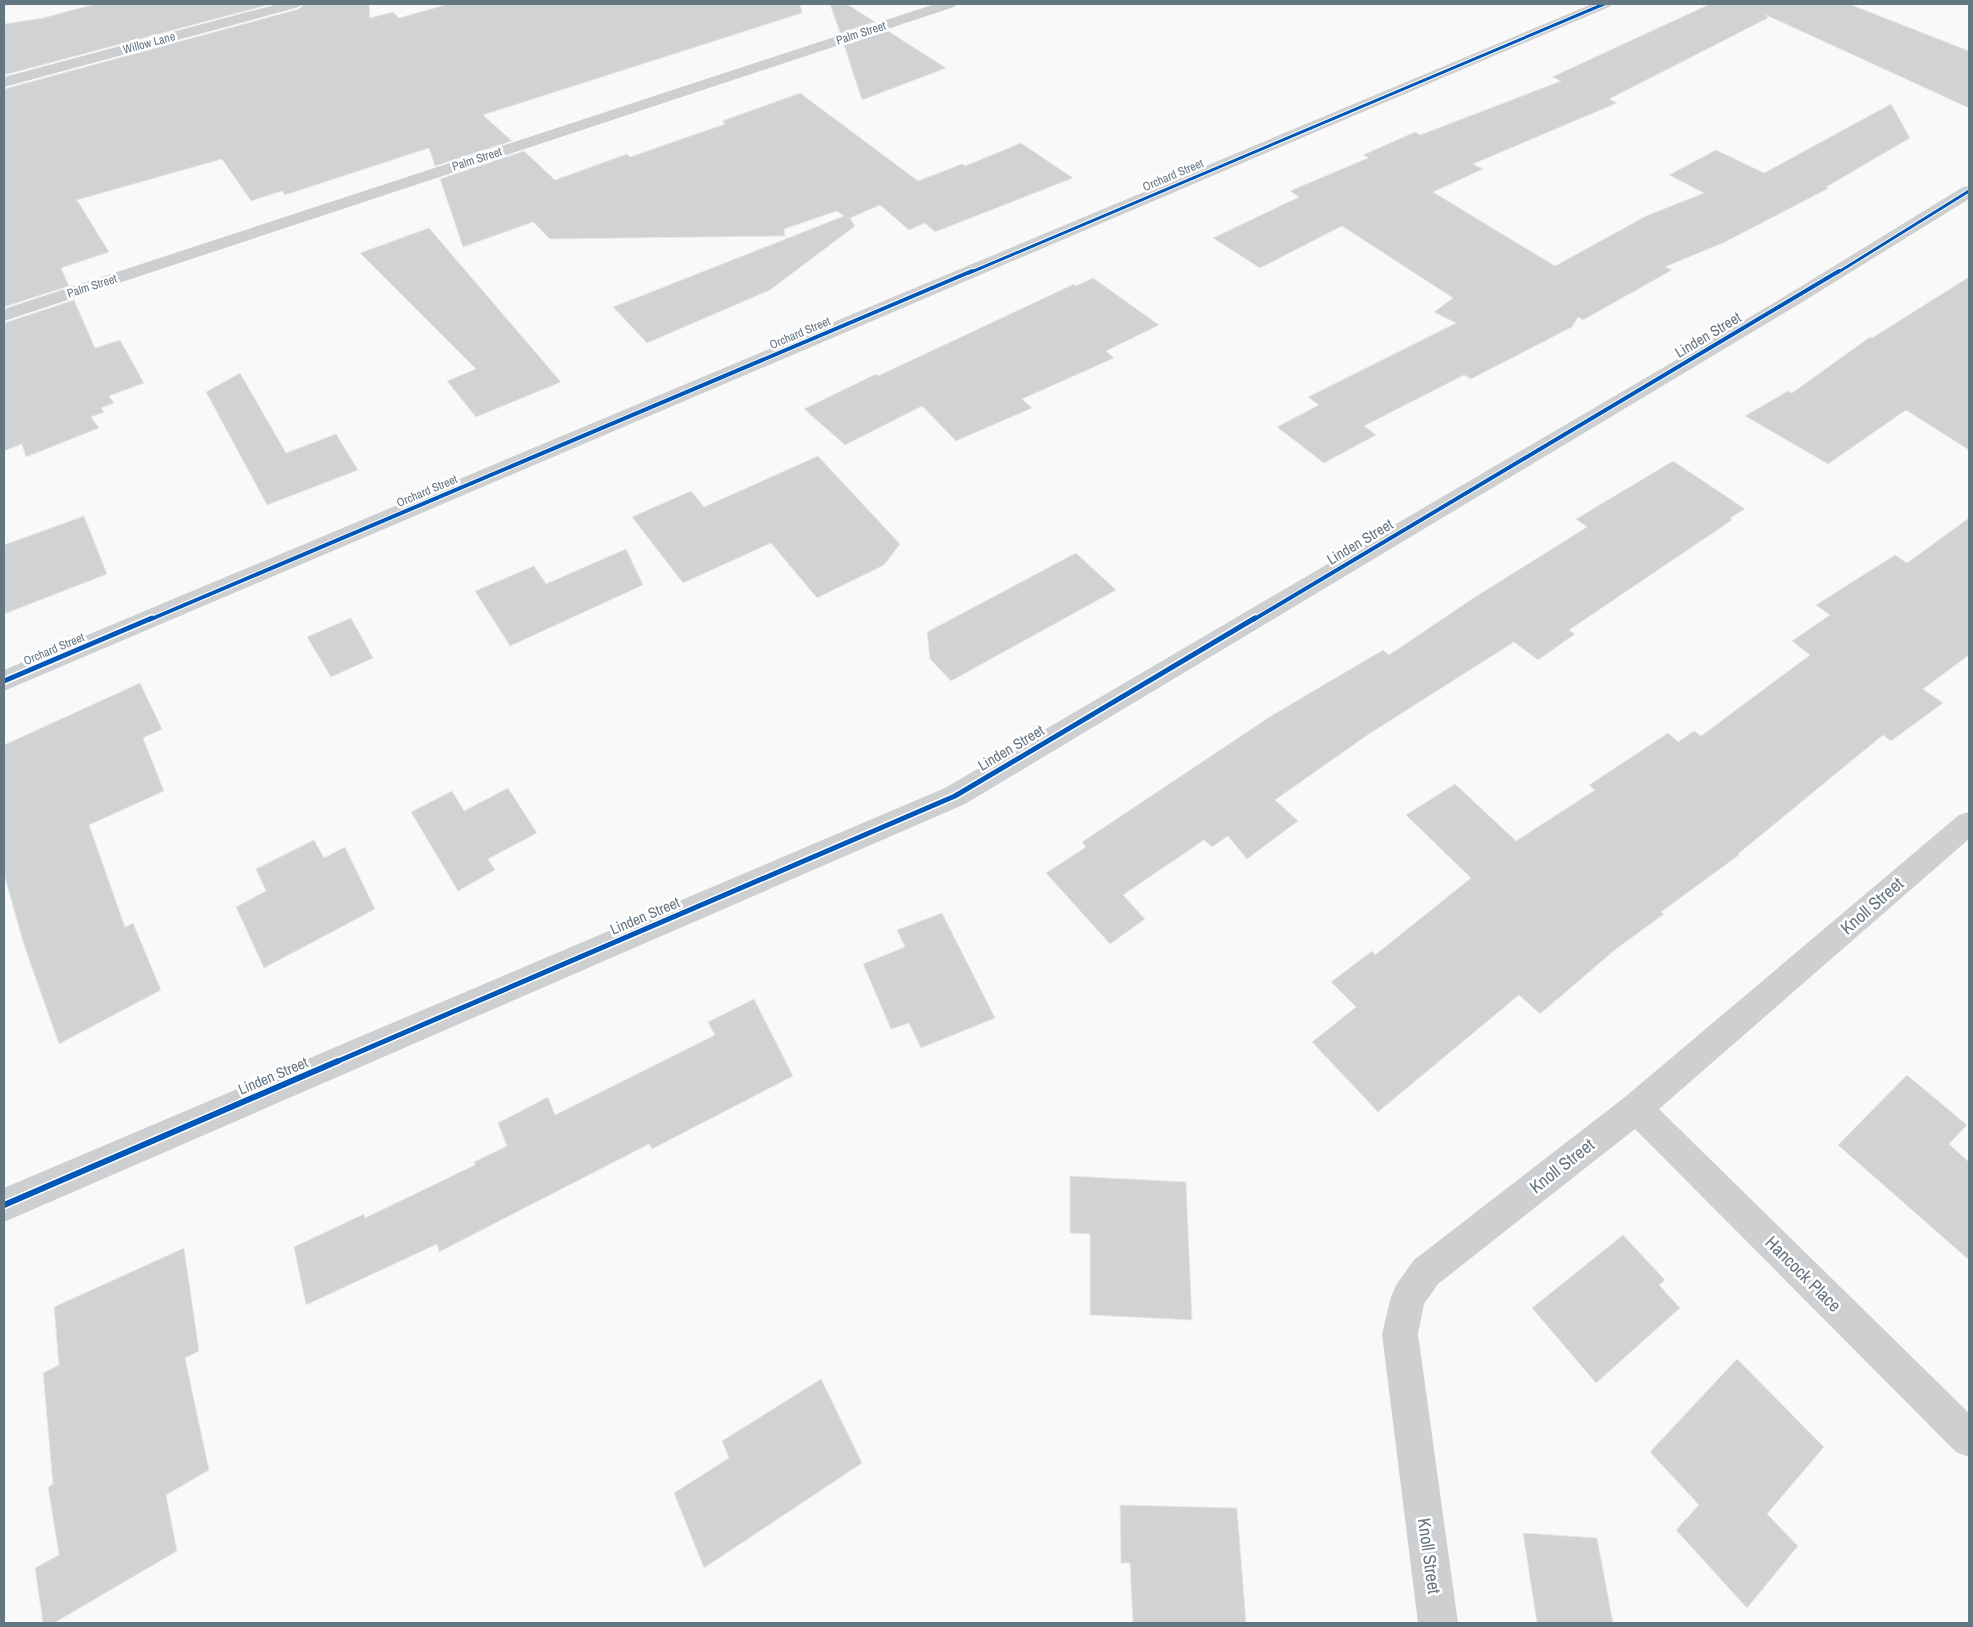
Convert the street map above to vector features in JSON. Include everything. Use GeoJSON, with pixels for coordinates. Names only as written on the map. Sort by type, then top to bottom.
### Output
{"type":"FeatureCollection","features":[{"type":"Feature","properties":{"kind":"street","name":"Willow Lane"},"geometry":{"type":"LineString","coordinates":[[4,82],[294,4]]}},
{"type":"Feature","properties":{"kind":"street","name":"Palm Street"},"geometry":{"type":"LineString","coordinates":[[4,315],[950,4]]}},
{"type":"Feature","properties":{"kind":"street","name":"Orchard Street"},"geometry":{"type":"LineString","coordinates":[[4,681],[1604,4]]}},
{"type":"Feature","properties":{"kind":"street","name":"Linden Street"},"geometry":{"type":"LineString","coordinates":[[4,1205],[955,796],[1781,307],[1969,191]]}},
{"type":"Feature","properties":{"kind":"street","name":"Knoll Street"},"geometry":{"type":"LineString","coordinates":[[1438,1623],[1400,1334],[1408,1297],[1426,1272],[1636,1108],[1969,823]]}},
{"type":"Feature","properties":{"kind":"street","name":"Hancock Place"},"geometry":{"type":"LineString","coordinates":[[1636,1108],[1969,1439]]}},
{"type":"Feature","properties":{"kind":"building"},"geometry":{"type":"Polygon","coordinates":[[[95,4],[272,4],[4,75],[4,24],[43,18],[95,4]]]}},
{"type":"Feature","properties":{"kind":"building"},"geometry":{"type":"Polygon","coordinates":[[[304,4],[369,4],[370,18],[393,12],[399,18],[448,4],[800,4],[802,13],[483,115],[512,141],[435,166],[429,148],[285,195],[282,191],[251,201],[222,159],[77,200],[109,252],[61,268],[69,286],[4,307],[4,89],[299,9],[304,4]]]}},
{"type":"Feature","properties":{"kind":"building"},"geometry":{"type":"Polygon","coordinates":[[[830,4],[847,4],[875,22],[840,33],[830,4]]]}},
{"type":"Feature","properties":{"kind":"building"},"geometry":{"type":"Polygon","coordinates":[[[1710,4],[1849,4],[1969,51],[1969,108],[1766,15],[1768,18],[1609,99],[1617,103],[1473,164],[1483,169],[1433,192],[1555,266],[1646,216],[1704,193],[1669,175],[1716,150],[1764,173],[1891,104],[1910,138],[1826,187],[1829,188],[1725,242],[1665,267],[1672,270],[1583,320],[1578,317],[1572,327],[1471,379],[1464,375],[1364,426],[1376,435],[1324,463],[1277,427],[1319,405],[1308,397],[1456,323],[1434,312],[1453,298],[1342,226],[1260,268],[1213,238],[1299,197],[1290,191],[1368,158],[1363,155],[1415,132],[1420,135],[1561,81],[1552,77],[1710,4]]]}},
{"type":"Feature","properties":{"kind":"building"},"geometry":{"type":"Polygon","coordinates":[[[888,31],[946,68],[862,100],[844,45],[888,31]]]}},
{"type":"Feature","properties":{"kind":"building"},"geometry":{"type":"Polygon","coordinates":[[[800,93],[918,181],[962,164],[965,166],[1021,143],[1073,178],[935,232],[925,223],[909,230],[880,205],[850,218],[855,226],[770,290],[647,343],[613,307],[844,216],[837,211],[784,229],[785,236],[550,239],[533,222],[463,247],[440,179],[524,151],[555,180],[627,154],[630,157],[725,124],[722,121],[800,93]]]}},
{"type":"Feature","properties":{"kind":"building"},"geometry":{"type":"Polygon","coordinates":[[[429,228],[561,382],[476,417],[447,381],[476,369],[360,253],[429,228]]]}},
{"type":"Feature","properties":{"kind":"building"},"geometry":{"type":"Polygon","coordinates":[[[1969,277],[1969,450],[1906,410],[1828,464],[1745,416],[1788,391],[1792,393],[1870,337],[1872,338],[1969,277]]]}},
{"type":"Feature","properties":{"kind":"building"},"geometry":{"type":"Polygon","coordinates":[[[1093,278],[1159,325],[1106,351],[1114,358],[1022,399],[1032,408],[956,441],[922,406],[845,445],[804,409],[876,374],[878,376],[1074,284],[1076,286],[1093,278]]]}},
{"type":"Feature","properties":{"kind":"building"},"geometry":{"type":"Polygon","coordinates":[[[74,300],[95,348],[120,340],[144,383],[109,396],[114,403],[101,408],[104,412],[91,417],[99,428],[26,457],[22,444],[4,451],[4,323],[74,300]]]}},
{"type":"Feature","properties":{"kind":"building"},"geometry":{"type":"Polygon","coordinates":[[[240,373],[286,453],[336,434],[358,470],[267,505],[206,392],[240,373]]]}},
{"type":"Feature","properties":{"kind":"building"},"geometry":{"type":"Polygon","coordinates":[[[818,456],[900,544],[884,565],[817,598],[771,543],[683,583],[632,517],[691,491],[704,507],[818,456]]]}},
{"type":"Feature","properties":{"kind":"building"},"geometry":{"type":"Polygon","coordinates":[[[1673,461],[1745,509],[1730,518],[1732,520],[1569,630],[1575,634],[1538,660],[1514,642],[1369,734],[1275,800],[1298,821],[1247,859],[1228,836],[1212,847],[1204,840],[1123,895],[1145,919],[1110,944],[1046,873],[1086,847],[1082,842],[1271,716],[1383,650],[1389,655],[1475,597],[1587,527],[1576,519],[1673,461]]]}},
{"type":"Feature","properties":{"kind":"building"},"geometry":{"type":"Polygon","coordinates":[[[84,516],[107,574],[4,614],[4,545],[84,516]]]}},
{"type":"Feature","properties":{"kind":"building"},"geometry":{"type":"Polygon","coordinates":[[[1969,518],[1969,655],[1923,689],[1943,703],[1891,741],[1883,735],[1739,855],[1661,912],[1664,914],[1616,949],[1540,1014],[1519,995],[1378,1112],[1312,1042],[1356,1007],[1331,982],[1372,951],[1375,955],[1471,878],[1406,815],[1455,784],[1516,841],[1595,790],[1589,785],[1668,733],[1678,742],[1694,731],[1701,736],[1810,655],[1792,641],[1830,615],[1816,605],[1895,555],[1907,563],[1969,518]]]}},
{"type":"Feature","properties":{"kind":"building"},"geometry":{"type":"Polygon","coordinates":[[[626,549],[643,585],[510,646],[475,591],[534,566],[546,584],[626,549]]]}},
{"type":"Feature","properties":{"kind":"building"},"geometry":{"type":"Polygon","coordinates":[[[1076,553],[1116,590],[951,681],[930,659],[927,632],[1076,553]]]}},
{"type":"Feature","properties":{"kind":"building"},"geometry":{"type":"Polygon","coordinates":[[[351,618],[373,658],[331,677],[307,637],[351,618]]]}},
{"type":"Feature","properties":{"kind":"building"},"geometry":{"type":"Polygon","coordinates":[[[140,683],[162,729],[143,738],[164,791],[89,825],[125,927],[133,923],[161,990],[59,1044],[24,945],[4,874],[4,745],[140,683]]]}},
{"type":"Feature","properties":{"kind":"building"},"geometry":{"type":"Polygon","coordinates":[[[508,788],[537,833],[488,859],[495,870],[458,891],[411,812],[452,791],[464,811],[508,788]]]}},
{"type":"Feature","properties":{"kind":"building"},"geometry":{"type":"Polygon","coordinates":[[[314,840],[324,858],[345,847],[375,909],[264,968],[236,907],[266,891],[256,869],[314,840]]]}},
{"type":"Feature","properties":{"kind":"building"},"geometry":{"type":"Polygon","coordinates":[[[942,913],[995,1018],[921,1048],[909,1023],[891,1029],[863,964],[905,947],[897,930],[942,913]]]}},
{"type":"Feature","properties":{"kind":"building"},"geometry":{"type":"Polygon","coordinates":[[[754,999],[793,1076],[652,1149],[649,1144],[439,1252],[437,1244],[306,1305],[294,1247],[364,1214],[365,1218],[475,1165],[474,1162],[507,1146],[498,1123],[548,1097],[555,1115],[715,1035],[708,1022],[754,999]]]}},
{"type":"Feature","properties":{"kind":"building"},"geometry":{"type":"Polygon","coordinates":[[[1907,1075],[1967,1125],[1949,1144],[1969,1162],[1969,1260],[1838,1145],[1907,1075]]]}},
{"type":"Feature","properties":{"kind":"building"},"geometry":{"type":"Polygon","coordinates":[[[1070,1176],[1186,1182],[1192,1320],[1090,1315],[1090,1234],[1070,1233],[1070,1176]]]}},
{"type":"Feature","properties":{"kind":"building"},"geometry":{"type":"Polygon","coordinates":[[[1623,1235],[1665,1280],[1659,1285],[1680,1308],[1596,1383],[1532,1308],[1623,1235]]]}},
{"type":"Feature","properties":{"kind":"building"},"geometry":{"type":"Polygon","coordinates":[[[184,1248],[199,1351],[185,1358],[209,1470],[166,1495],[177,1551],[54,1623],[43,1623],[35,1568],[59,1555],[48,1487],[53,1484],[43,1373],[59,1365],[54,1307],[184,1248]]]}},
{"type":"Feature","properties":{"kind":"building"},"geometry":{"type":"Polygon","coordinates":[[[1737,1359],[1824,1447],[1767,1514],[1798,1546],[1747,1608],[1676,1530],[1699,1505],[1650,1452],[1737,1359]]]}},
{"type":"Feature","properties":{"kind":"building"},"geometry":{"type":"Polygon","coordinates":[[[821,1379],[862,1463],[704,1568],[674,1493],[729,1458],[722,1441],[821,1379]]]}},
{"type":"Feature","properties":{"kind":"building"},"geometry":{"type":"Polygon","coordinates":[[[1120,1505],[1237,1508],[1246,1623],[1133,1623],[1130,1563],[1121,1563],[1120,1505]]]}},
{"type":"Feature","properties":{"kind":"building"},"geometry":{"type":"Polygon","coordinates":[[[1523,1533],[1597,1538],[1613,1623],[1537,1623],[1523,1533]]]}},
{"type":"Feature","properties":{"kind":"cycle path"},"geometry":{"type":"LineString","coordinates":[[4,681],[1604,4]]}},
{"type":"Feature","properties":{"kind":"cycle path"},"geometry":{"type":"LineString","coordinates":[[4,1205],[955,796],[1789,302],[1969,191]]}}]}
